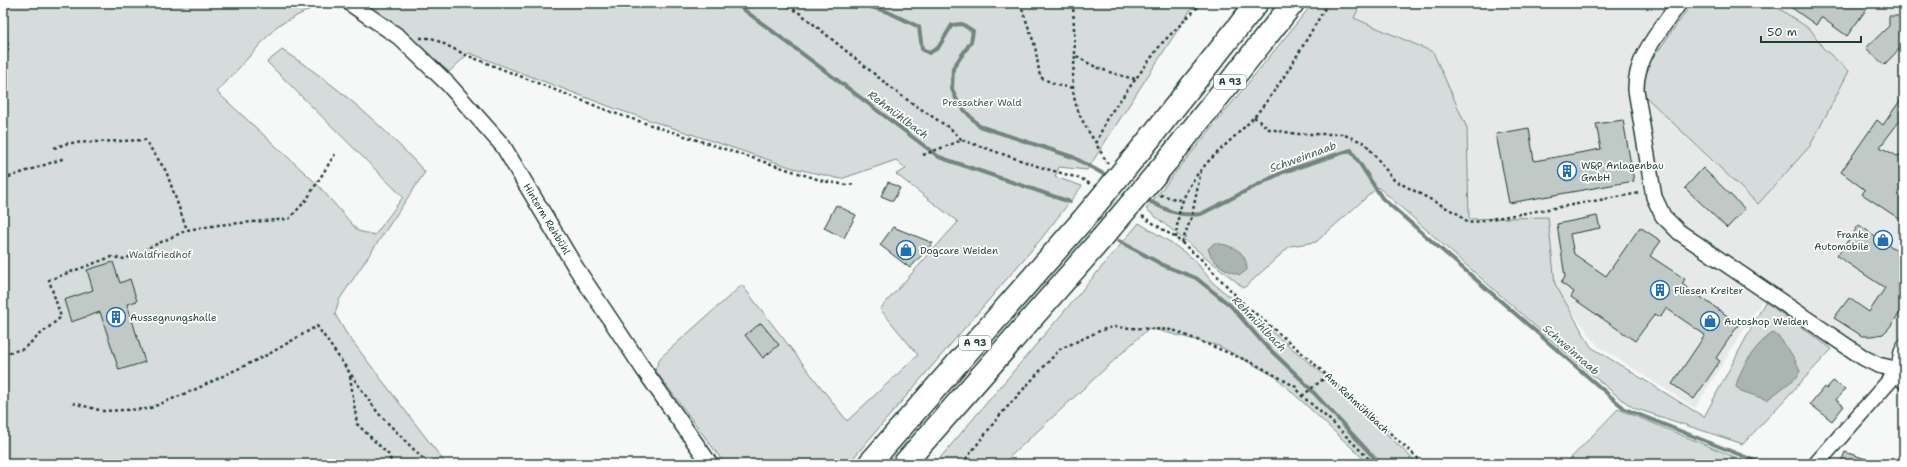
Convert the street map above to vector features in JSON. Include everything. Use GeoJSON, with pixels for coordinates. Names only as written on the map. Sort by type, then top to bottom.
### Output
{"type":"FeatureCollection","features":[{"type":"Feature","properties":{"kind":"highway","name":"A 93"},"geometry":{"type":"LineString","coordinates":[[869,464],[1081,222],[1143,147],[1257,3]]}},
{"type":"Feature","properties":{"kind":"highway","name":"A 93"},"geometry":{"type":"LineString","coordinates":[[904,464],[1102,238],[1167,161],[1292,3]]}},
{"type":"Feature","properties":{"kind":"street"},"geometry":{"type":"LineString","coordinates":[[1679,3],[1651,44],[1641,61],[1636,76],[1636,90],[1653,191],[1663,216],[1679,232],[1864,358],[1902,375]]}},
{"type":"Feature","properties":{"kind":"street","name":"Hinterm Rehbühl"},"geometry":{"type":"LineString","coordinates":[[351,4],[399,37],[448,84],[503,146],[576,268],[644,370],[710,464]]}},
{"type":"Feature","properties":{"kind":"street"},"geometry":{"type":"LineString","coordinates":[[1902,375],[1900,356],[1904,347]]}},
{"type":"Feature","properties":{"kind":"street"},"geometry":{"type":"LineString","coordinates":[[1818,462],[1902,375]]}},
{"type":"Feature","properties":{"kind":"path"},"geometry":{"type":"LineString","coordinates":[[783,3],[801,14],[900,95],[951,129],[962,140],[923,155]]}},
{"type":"Feature","properties":{"kind":"path"},"geometry":{"type":"LineString","coordinates":[[1020,3],[1035,46],[1040,78],[1056,85],[1073,88]]}},
{"type":"Feature","properties":{"kind":"path"},"geometry":{"type":"LineString","coordinates":[[1073,3],[1075,56],[1073,88],[1084,126],[1106,163]]}},
{"type":"Feature","properties":{"kind":"path"},"geometry":{"type":"LineString","coordinates":[[1096,144],[1107,118],[1162,43],[1202,3]]}},
{"type":"Feature","properties":{"kind":"path"},"geometry":{"type":"LineString","coordinates":[[1176,238],[1180,210],[1194,178],[1254,117],[1287,70],[1328,3]]}},
{"type":"Feature","properties":{"kind":"path"},"geometry":{"type":"LineString","coordinates":[[3,8],[8,49],[3,59]]}},
{"type":"Feature","properties":{"kind":"path"},"geometry":{"type":"LineString","coordinates":[[399,37],[432,38],[466,55],[614,113],[823,181],[847,185],[855,184]]}},
{"type":"Feature","properties":{"kind":"path"},"geometry":{"type":"LineString","coordinates":[[1075,56],[1089,65],[1135,79]]}},
{"type":"Feature","properties":{"kind":"path"},"geometry":{"type":"LineString","coordinates":[[1254,117],[1269,129],[1297,134],[1342,134],[1365,143],[1394,180],[1458,214],[1468,223],[1653,191]]}},
{"type":"Feature","properties":{"kind":"path"},"geometry":{"type":"LineString","coordinates":[[54,148],[68,143],[145,140],[166,171],[186,230]]}},
{"type":"Feature","properties":{"kind":"path"},"geometry":{"type":"LineString","coordinates":[[3,354],[23,349],[61,317],[48,280],[111,257],[125,259],[186,230],[218,225],[289,219],[307,199],[335,154]]}},
{"type":"Feature","properties":{"kind":"path"},"geometry":{"type":"LineString","coordinates":[[3,179],[65,158]]}},
{"type":"Feature","properties":{"kind":"path"},"geometry":{"type":"LineString","coordinates":[[1182,243],[1198,192],[1202,170]]}},
{"type":"Feature","properties":{"kind":"path"},"geometry":{"type":"LineString","coordinates":[[73,403],[103,411],[148,409],[196,389],[269,354],[317,326],[378,413],[428,464]]}},
{"type":"Feature","properties":{"kind":"path"},"geometry":{"type":"LineString","coordinates":[[962,464],[1000,415],[1060,349],[1102,330],[1112,328],[1173,330],[1253,363],[1296,387],[1302,396],[1331,421],[1374,464]]}},
{"type":"Feature","properties":{"kind":"path","name":"Am Rehmühlbach"},"geometry":{"type":"LineString","coordinates":[[1290,343],[1424,464]]}},
{"type":"Feature","properties":{"kind":"path"},"geometry":{"type":"LineString","coordinates":[[350,375],[356,424],[389,455],[392,464]]}},
{"type":"Feature","properties":{"kind":"path"},"geometry":{"type":"LineString","coordinates":[[1302,396],[1327,376]]}},
{"type":"Feature","properties":{"kind":"shaded area"},"geometry":{"type":"Polygon","coordinates":[[[1361,3],[1904,3],[1904,375],[1768,291],[1695,408],[1598,346],[1552,285],[1548,217],[1469,219],[1467,128],[1354,18],[1361,3]]]}},
{"type":"Feature","properties":{"kind":"shaded area"},"geometry":{"type":"Polygon","coordinates":[[[1214,243],[1232,247],[1241,253],[1246,263],[1247,270],[1240,275],[1217,263],[1213,259],[1208,249],[1214,243]]]}},
{"type":"Feature","properties":{"kind":"shaded area"},"geometry":{"type":"Polygon","coordinates":[[[1773,333],[1785,344],[1800,371],[1797,377],[1767,400],[1741,391],[1736,387],[1745,364],[1755,349],[1773,333]]]}},
{"type":"Feature","properties":{"kind":"green space","name":"Waldfriedhof"},"geometry":{"type":"Polygon","coordinates":[[[3,3],[322,3],[277,26],[217,92],[317,184],[358,231],[375,235],[403,197],[267,62],[282,50],[302,63],[358,106],[425,172],[339,300],[335,314],[346,333],[446,464],[3,464],[3,3]]]}},
{"type":"Feature","properties":{"kind":"green space","name":"Pressather Wald"},"geometry":{"type":"Polygon","coordinates":[[[371,3],[1195,3],[1087,170],[1059,167],[1055,177],[1082,186],[1041,239],[848,464],[725,464],[655,370],[660,358],[742,285],[847,421],[918,355],[880,309],[958,222],[896,174],[906,169],[896,160],[841,179],[793,168],[616,109],[469,53],[449,72],[382,15],[371,3]]]}},
{"type":"Feature","properties":{"kind":"green space"},"geometry":{"type":"Polygon","coordinates":[[[1313,3],[1361,3],[1354,18],[1433,52],[1467,128],[1469,219],[1548,217],[1555,284],[1591,347],[1704,417],[1765,302],[1832,349],[1743,444],[1634,408],[1560,348],[1378,187],[1316,242],[1290,246],[1244,288],[1146,209],[1313,3]]]}},
{"type":"Feature","properties":{"kind":"green space"},"geometry":{"type":"Polygon","coordinates":[[[1692,3],[1771,3],[1811,30],[1823,48],[1849,71],[1810,146],[1758,204],[1646,97],[1643,84],[1645,72],[1654,49],[1658,51],[1692,3]]]}},
{"type":"Feature","properties":{"kind":"green space"},"geometry":{"type":"Polygon","coordinates":[[[1139,223],[1170,242],[1195,260],[1212,282],[1335,384],[1418,464],[1369,464],[1276,377],[1219,346],[1149,328],[1002,464],[935,464],[1139,223]]]}},
{"type":"Feature","properties":{"kind":"green space"},"geometry":{"type":"Polygon","coordinates":[[[1618,409],[1752,464],[1565,464],[1618,409]]]}},
{"type":"Feature","properties":{"kind":"building"},"geometry":{"type":"Polygon","coordinates":[[[1785,3],[1871,3],[1847,36],[1821,17],[1816,25],[1785,3]]]}},
{"type":"Feature","properties":{"kind":"building"},"geometry":{"type":"Polygon","coordinates":[[[1889,16],[1904,16],[1904,44],[1884,65],[1866,48],[1889,26],[1889,16]]]}},
{"type":"Feature","properties":{"kind":"building"},"geometry":{"type":"Polygon","coordinates":[[[1904,95],[1904,115],[1880,147],[1897,156],[1904,153],[1904,222],[1862,194],[1865,190],[1841,172],[1877,120],[1883,125],[1904,95]]]}},
{"type":"Feature","properties":{"kind":"building","name":"W&P Anlagenbau GmbH"},"geometry":{"type":"Polygon","coordinates":[[[1623,120],[1634,181],[1509,203],[1496,134],[1529,128],[1534,161],[1601,149],[1596,124],[1623,120]]]}},
{"type":"Feature","properties":{"kind":"building"},"geometry":{"type":"Polygon","coordinates":[[[1703,168],[1745,209],[1727,228],[1685,188],[1703,168]]]}},
{"type":"Feature","properties":{"kind":"building"},"geometry":{"type":"Polygon","coordinates":[[[888,182],[900,188],[893,201],[881,196],[888,182]]]}},
{"type":"Feature","properties":{"kind":"building"},"geometry":{"type":"Polygon","coordinates":[[[836,205],[856,215],[844,238],[824,228],[836,205]]]}},
{"type":"Feature","properties":{"kind":"building"},"geometry":{"type":"Polygon","coordinates":[[[1597,216],[1600,228],[1570,234],[1574,254],[1606,276],[1640,227],[1661,241],[1650,256],[1685,279],[1682,284],[1739,324],[1716,358],[1720,361],[1694,399],[1672,384],[1705,335],[1666,308],[1660,317],[1655,314],[1635,341],[1571,297],[1574,292],[1561,283],[1565,277],[1557,224],[1597,216]]]}},
{"type":"Feature","properties":{"kind":"building"},"geometry":{"type":"Polygon","coordinates":[[[1859,225],[1904,255],[1904,307],[1883,334],[1872,336],[1862,336],[1834,318],[1849,298],[1869,312],[1885,288],[1837,256],[1859,225]]]}},
{"type":"Feature","properties":{"kind":"building","name":"Dogcare Weiden"},"geometry":{"type":"Polygon","coordinates":[[[893,227],[933,243],[910,268],[880,245],[893,227]]]}},
{"type":"Feature","properties":{"kind":"building","name":"Aussegnungshalle"},"geometry":{"type":"Polygon","coordinates":[[[113,262],[120,283],[130,279],[137,301],[127,304],[145,362],[119,370],[100,312],[71,322],[64,300],[93,290],[87,270],[113,262]]]}},
{"type":"Feature","properties":{"kind":"building"},"geometry":{"type":"Polygon","coordinates":[[[761,323],[779,345],[763,358],[745,335],[761,323]]]}},
{"type":"Feature","properties":{"kind":"building"},"geometry":{"type":"Polygon","coordinates":[[[1833,381],[1845,389],[1836,400],[1844,406],[1832,421],[1810,404],[1824,387],[1826,389],[1833,381]]]}},
{"type":"Feature","properties":{"kind":"building"},"geometry":{"type":"Polygon","coordinates":[[[1845,452],[1875,462],[1875,464],[1840,464],[1845,452]]]}},
{"type":"Feature","properties":{"kind":"waterway","name":"Rehmühlbach"},"geometry":{"type":"LineString","coordinates":[[735,3],[939,157],[1070,202]]}},
{"type":"Feature","properties":{"kind":"waterway","name":"Schweinnaab"},"geometry":{"type":"LineString","coordinates":[[858,3],[888,12],[919,27],[922,49],[929,53],[938,48],[952,25],[962,24],[973,31],[971,42],[953,68],[952,89],[958,103],[979,126],[1073,157],[1109,177]]}},
{"type":"Feature","properties":{"kind":"waterway","name":"Schweinnaab"},"geometry":{"type":"LineString","coordinates":[[1144,198],[1164,209],[1177,213],[1192,215],[1201,214],[1283,172],[1351,150],[1382,198],[1625,409],[1763,464]]}},
{"type":"Feature","properties":{"kind":"waterway","name":"Rehmühlbach"},"geometry":{"type":"LineString","coordinates":[[1119,241],[1165,266],[1196,278],[1231,306],[1264,344],[1301,379],[1380,464]]}},
{"type":"Feature","properties":{"kind":"place","name":"W&P Anlagenbau GmbH"},"geometry":{"type":"Point","coordinates":[1567,171]}},
{"type":"Feature","properties":{"kind":"place","name":"Franke Automobile"},"geometry":{"type":"Point","coordinates":[1883,240]}},
{"type":"Feature","properties":{"kind":"place","name":"Dogcare Weiden"},"geometry":{"type":"Point","coordinates":[906,250]}},
{"type":"Feature","properties":{"kind":"place","name":"Fliesen Kreiter"},"geometry":{"type":"Point","coordinates":[1660,290]}},
{"type":"Feature","properties":{"kind":"place","name":"Aussegnungshalle"},"geometry":{"type":"Point","coordinates":[116,317]}},
{"type":"Feature","properties":{"kind":"place","name":"Autoshop Weiden"},"geometry":{"type":"Point","coordinates":[1710,321]}}]}
